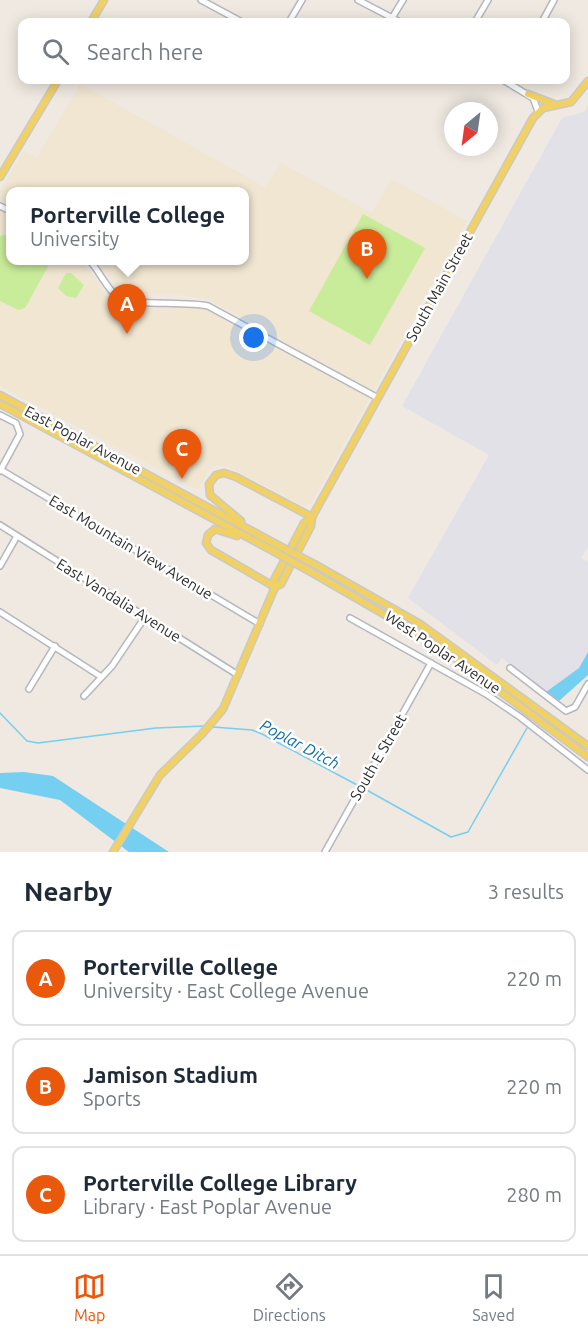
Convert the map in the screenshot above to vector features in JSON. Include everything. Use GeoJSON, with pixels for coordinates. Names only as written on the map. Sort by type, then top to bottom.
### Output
{"type":"FeatureCollection","features":[{"type":"Feature","properties":{"kind":"main road"},"geometry":{"type":"LineString","coordinates":[[93,18],[104,0]]}},
{"type":"Feature","properties":{"kind":"main road"},"geometry":{"type":"LineString","coordinates":[[538,111],[560,106],[574,99],[588,81]]}},
{"type":"Feature","properties":{"kind":"main road"},"geometry":{"type":"LineString","coordinates":[[0,177],[56,84]]}},
{"type":"Feature","properties":{"kind":"main road"},"geometry":{"type":"LineString","coordinates":[[528,94],[560,106]]}},
{"type":"Feature","properties":{"kind":"main road","name":"South Main Street"},"geometry":{"type":"LineString","coordinates":[[113,852],[165,768],[202,734],[225,705],[275,587],[281,584],[311,526],[312,517],[538,111]]}},
{"type":"Feature","properties":{"kind":"main road","name":"East Poplar Avenue"},"geometry":{"type":"LineString","coordinates":[[0,395],[293,554]]}},
{"type":"Feature","properties":{"kind":"main road","name":"East Poplar Avenue"},"geometry":{"type":"LineString","coordinates":[[0,404],[289,560]]}},
{"type":"Feature","properties":{"kind":"main road"},"geometry":{"type":"LineString","coordinates":[[259,535],[213,500],[208,487],[214,477],[222,473],[232,475],[312,517]]}},
{"type":"Feature","properties":{"kind":"main road"},"geometry":{"type":"LineString","coordinates":[[273,552],[220,529],[211,531],[206,539],[211,550],[275,587]]}},
{"type":"Feature","properties":{"kind":"main road","name":"West Poplar Avenue"},"geometry":{"type":"LineString","coordinates":[[293,554],[427,629],[588,746]]}},
{"type":"Feature","properties":{"kind":"main road","name":"West Poplar Avenue"},"geometry":{"type":"LineString","coordinates":[[289,560],[439,646],[588,757]]}},
{"type":"Feature","properties":{"kind":"street"},"geometry":{"type":"LineString","coordinates":[[201,0],[235,18]]}},
{"type":"Feature","properties":{"kind":"street"},"geometry":{"type":"LineString","coordinates":[[291,18],[302,0]]}},
{"type":"Feature","properties":{"kind":"street"},"geometry":{"type":"LineString","coordinates":[[358,0],[392,18],[403,0]]}},
{"type":"Feature","properties":{"kind":"street"},"geometry":{"type":"LineString","coordinates":[[477,18],[488,0]]}},
{"type":"Feature","properties":{"kind":"street"},"geometry":{"type":"LineString","coordinates":[[544,18],[554,0]]}},
{"type":"Feature","properties":{"kind":"street"},"geometry":{"type":"LineString","coordinates":[[513,84],[535,100],[538,111]]}},
{"type":"Feature","properties":{"kind":"street"},"geometry":{"type":"LineString","coordinates":[[92,265],[120,299],[140,303],[194,303],[215,309],[378,398]]}},
{"type":"Feature","properties":{"kind":"street","name":"East Poplar Avenue"},"geometry":{"type":"LineString","coordinates":[[0,415],[16,423],[20,436],[0,471]]}},
{"type":"Feature","properties":{"kind":"street","name":"East Mountain View Avenue"},"geometry":{"type":"LineString","coordinates":[[0,471],[260,624]]}},
{"type":"Feature","properties":{"kind":"street","name":"East Vandalia Avenue"},"geometry":{"type":"LineString","coordinates":[[0,525],[238,675]]}},
{"type":"Feature","properties":{"kind":"street"},"geometry":{"type":"LineString","coordinates":[[0,566],[17,536]]}},
{"type":"Feature","properties":{"kind":"street"},"geometry":{"type":"LineString","coordinates":[[0,612],[100,676]]}},
{"type":"Feature","properties":{"kind":"street"},"geometry":{"type":"LineString","coordinates":[[84,696],[100,676],[112,666],[145,617]]}},
{"type":"Feature","properties":{"kind":"street"},"geometry":{"type":"LineString","coordinates":[[350,618],[431,663],[520,717],[588,770]]}},
{"type":"Feature","properties":{"kind":"street"},"geometry":{"type":"LineString","coordinates":[[30,689],[55,646]]}},
{"type":"Feature","properties":{"kind":"street","name":"South E Street"},"geometry":{"type":"LineString","coordinates":[[325,852],[431,663]]}},
{"type":"Feature","properties":{"kind":"street"},"geometry":{"type":"LineString","coordinates":[[510,668],[562,709],[573,709],[588,684]]}},
{"type":"Feature","properties":{"kind":"shaded area"},"geometry":{"type":"Polygon","coordinates":[[[80,84],[265,187],[281,163],[372,213],[391,179],[467,221],[311,504],[304,506],[229,467],[216,465],[209,470],[198,490],[0,386],[0,211],[6,215],[6,265],[84,265],[94,276],[109,303],[119,310],[182,306],[199,308],[214,313],[261,337],[265,330],[207,299],[173,294],[124,294],[99,265],[249,265],[249,187],[6,187],[6,204],[0,200],[0,191],[24,151],[37,158],[80,84]]]}},
{"type":"Feature","properties":{"kind":"shaded area"},"geometry":{"type":"Polygon","coordinates":[[[588,104],[588,547],[581,558],[588,562],[588,652],[579,668],[546,692],[502,658],[497,665],[408,598],[489,455],[402,406],[562,118],[584,112],[588,104]]]}},
{"type":"Feature","properties":{"kind":"green space"},"geometry":{"type":"Polygon","coordinates":[[[363,214],[425,248],[370,345],[309,311],[363,214]]]}},
{"type":"Feature","properties":{"kind":"green space"},"geometry":{"type":"Polygon","coordinates":[[[6,235],[6,265],[49,265],[25,308],[18,310],[0,301],[0,236],[6,235]]]}},
{"type":"Feature","properties":{"kind":"green space"},"geometry":{"type":"Polygon","coordinates":[[[66,273],[71,273],[84,285],[76,298],[66,296],[58,288],[66,273]]]}},
{"type":"Feature","properties":{"kind":"water"},"geometry":{"type":"Polygon","coordinates":[[[588,652],[588,675],[559,701],[546,692],[579,668],[588,652]]]}},
{"type":"Feature","properties":{"kind":"water"},"geometry":{"type":"Polygon","coordinates":[[[24,772],[53,776],[169,852],[129,852],[60,800],[0,788],[0,773],[24,772]]]}},
{"type":"Feature","properties":{"kind":"waterway","name":"Poplar Ditch"},"geometry":{"type":"LineString","coordinates":[[0,713],[27,741],[38,743],[156,728],[205,726]]}},
{"type":"Feature","properties":{"kind":"waterway","name":"Poplar Ditch"},"geometry":{"type":"LineString","coordinates":[[213,727],[252,730],[262,734],[359,786]]}},
{"type":"Feature","properties":{"kind":"waterway","name":"Poplar Ditch"},"geometry":{"type":"LineString","coordinates":[[363,788],[451,837],[468,832],[527,728]]}},
{"type":"Feature","properties":{"kind":"place","name":"Jamison Stadium"},"geometry":{"type":"Point","coordinates":[367,279]}},
{"type":"Feature","properties":{"kind":"place","name":"Porterville College"},"geometry":{"type":"Point","coordinates":[127,334]}},
{"type":"Feature","properties":{"kind":"place","name":"Porterville College Library"},"geometry":{"type":"Point","coordinates":[182,479]}}]}
